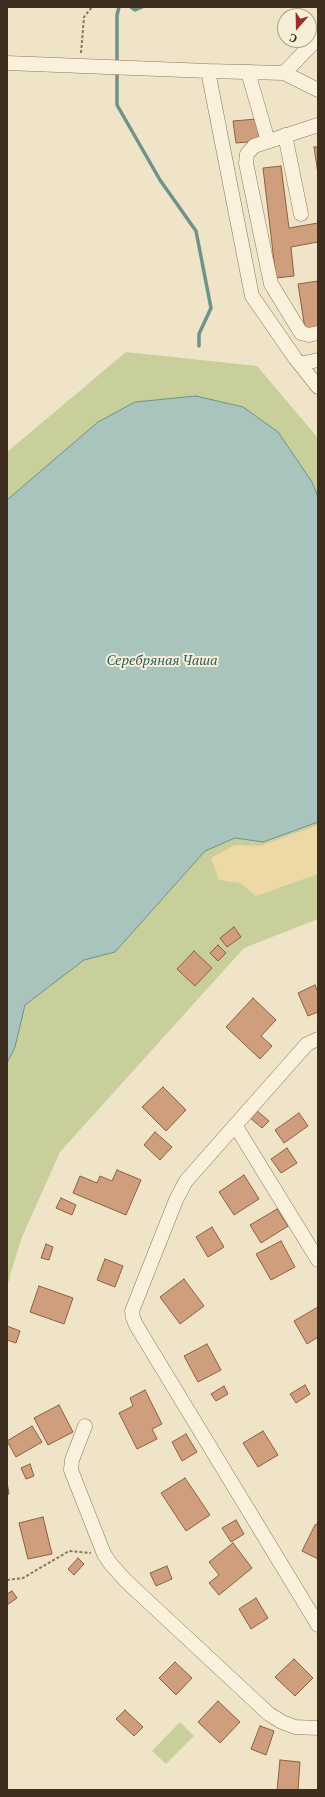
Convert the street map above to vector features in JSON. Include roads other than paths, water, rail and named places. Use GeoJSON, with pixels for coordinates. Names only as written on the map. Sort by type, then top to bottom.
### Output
{"type":"FeatureCollection","features":[{"type":"Feature","properties":{"kind":"street"},"geometry":{"type":"LineString","coordinates":[[284,73],[318,38]]}},
{"type":"Feature","properties":{"kind":"street"},"geometry":{"type":"LineString","coordinates":[[7,63],[284,73],[318,90]]}},
{"type":"Feature","properties":{"kind":"street"},"geometry":{"type":"LineString","coordinates":[[208,71],[252,296],[318,388]]}},
{"type":"Feature","properties":{"kind":"street"},"geometry":{"type":"LineString","coordinates":[[248,72],[268,141]]}},
{"type":"Feature","properties":{"kind":"street"},"geometry":{"type":"LineString","coordinates":[[318,125],[254,146],[247,154],[246,163],[272,284],[301,333],[310,335],[318,333]]}},
{"type":"Feature","properties":{"kind":"street"},"geometry":{"type":"LineString","coordinates":[[284,135],[301,214]]}},
{"type":"Feature","properties":{"kind":"street"},"geometry":{"type":"LineString","coordinates":[[300,364],[318,360]]}},
{"type":"Feature","properties":{"kind":"street"},"geometry":{"type":"LineString","coordinates":[[318,1038],[307,1044],[186,1182],[180,1192],[135,1302],[133,1318],[318,1625]]}},
{"type":"Feature","properties":{"kind":"street"},"geometry":{"type":"LineString","coordinates":[[235,1126],[317,1258]]}},
{"type":"Feature","properties":{"kind":"street"},"geometry":{"type":"LineString","coordinates":[[85,1426],[72,1460],[71,1470],[104,1554],[126,1581],[258,1705],[282,1722],[295,1727],[318,1728]]}},
{"type":"Feature","properties":{"kind":"water","name":"Серебряная Чаша"},"geometry":{"type":"Polygon","coordinates":[[[196,396],[243,407],[278,432],[312,482],[318,497],[318,822],[263,842],[235,838],[205,851],[115,952],[84,960],[25,1005],[15,1047],[7,1063],[7,500],[98,422],[135,402],[196,396]]]}},
{"type":"Feature","properties":{"kind":"waterway"},"geometry":{"type":"LineString","coordinates":[[117,64],[117,15],[119,7]]}},
{"type":"Feature","properties":{"kind":"waterway"},"geometry":{"type":"LineString","coordinates":[[131,7],[135,10],[142,7]]}},
{"type":"Feature","properties":{"kind":"waterway"},"geometry":{"type":"LineString","coordinates":[[117,70],[117,105],[160,180],[196,231],[211,308],[199,334],[199,346]]}}]}
